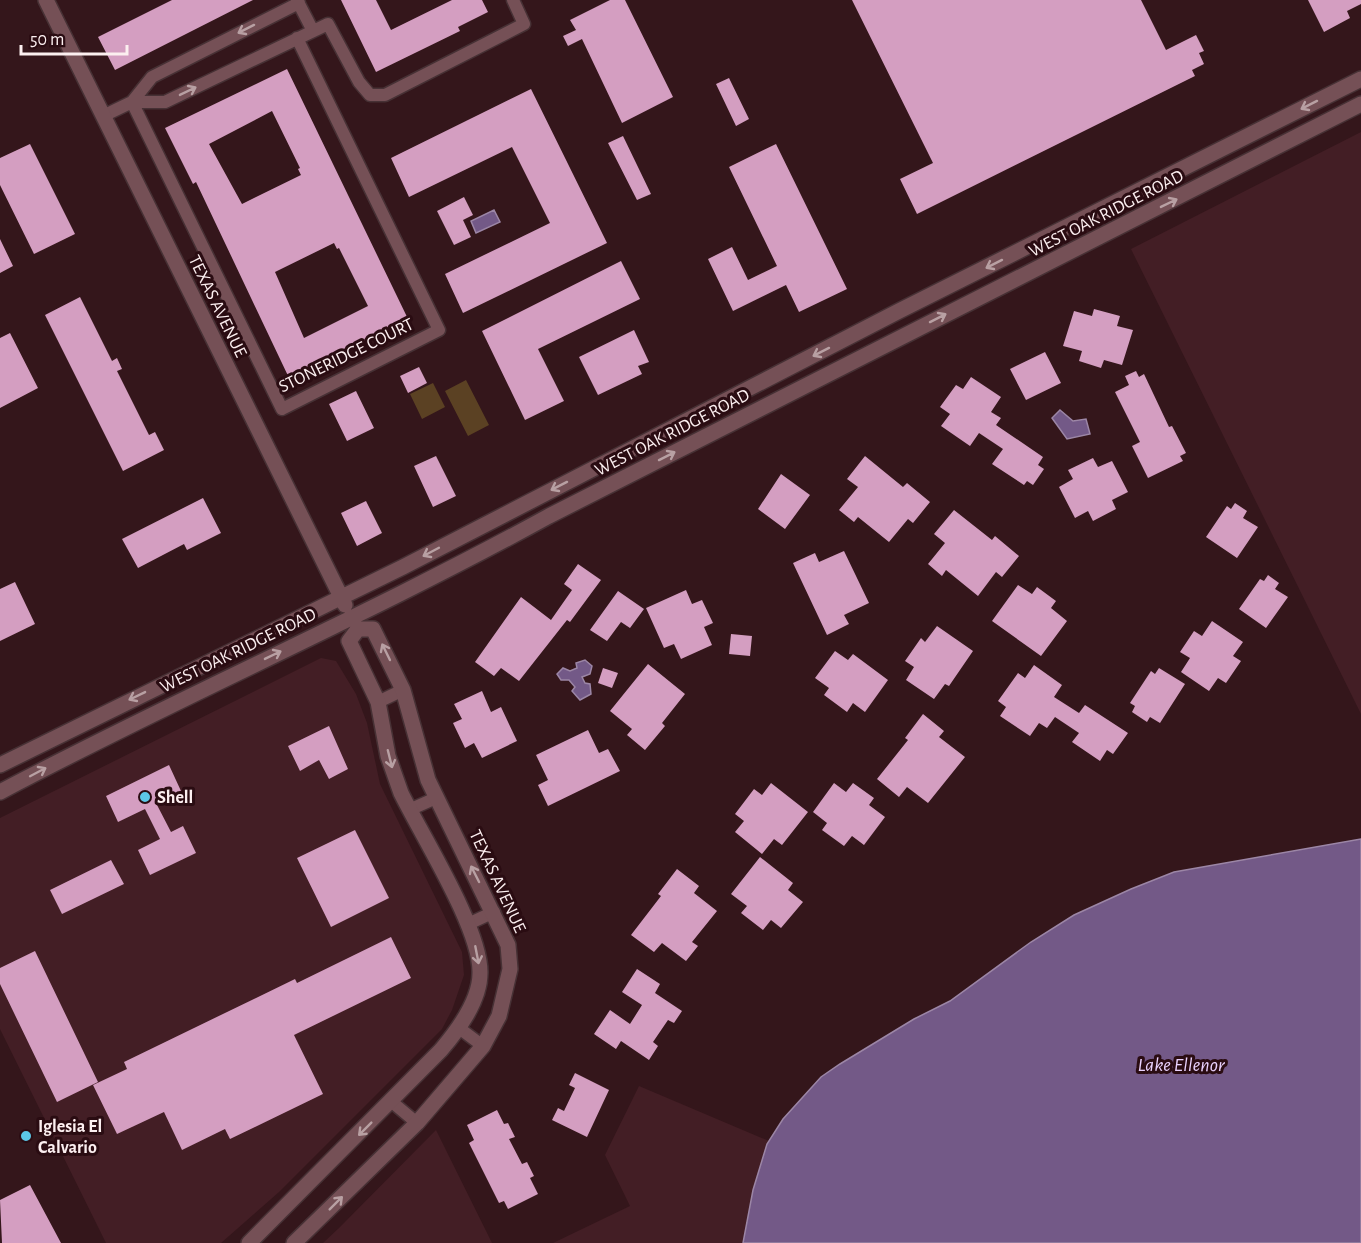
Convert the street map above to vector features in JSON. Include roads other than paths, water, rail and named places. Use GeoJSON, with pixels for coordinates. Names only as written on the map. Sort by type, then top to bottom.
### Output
{"type":"FeatureCollection","features":[{"type":"Feature","properties":{"kind":"street","name":"TEXAS AVENUE"},"geometry":{"type":"LineString","coordinates":[[46,0],[340,597],[354,623],[373,629],[403,690],[419,753],[436,798],[494,912],[508,945],[510,969],[505,997],[483,1046],[417,1122],[294,1243]]}},
{"type":"Feature","properties":{"kind":"street"},"geometry":{"type":"LineString","coordinates":[[132,102],[165,102],[328,24],[359,82],[370,95],[385,94],[524,24],[513,0]]}},
{"type":"Feature","properties":{"kind":"street"},"geometry":{"type":"LineString","coordinates":[[103,116],[132,102],[152,77],[298,1],[313,31]]}},
{"type":"Feature","properties":{"kind":"street","name":"STONERIDGE COURT"},"geometry":{"type":"LineString","coordinates":[[132,102],[282,409],[440,330],[297,39]]}},
{"type":"Feature","properties":{"kind":"street","name":"WEST OAK RIDGE ROAD"},"geometry":{"type":"LineString","coordinates":[[0,765],[340,597],[899,311],[1361,79]]}},
{"type":"Feature","properties":{"kind":"street","name":"WEST OAK RIDGE ROAD"},"geometry":{"type":"LineString","coordinates":[[0,792],[183,698],[354,623],[549,516],[1361,104]]}},
{"type":"Feature","properties":{"kind":"street"},"geometry":{"type":"LineString","coordinates":[[1122,200],[1132,221]]}},
{"type":"Feature","properties":{"kind":"street"},"geometry":{"type":"LineString","coordinates":[[848,364],[861,348],[902,324],[899,311]]}},
{"type":"Feature","properties":{"kind":"street"},"geometry":{"type":"LineString","coordinates":[[549,516],[559,500],[629,464],[632,456],[630,449]]}},
{"type":"Feature","properties":{"kind":"street"},"geometry":{"type":"LineString","coordinates":[[255,1241],[392,1102],[459,1028],[480,975],[477,951],[468,924],[409,810],[388,756],[378,702],[349,641],[354,623]]}},
{"type":"Feature","properties":{"kind":"street"},"geometry":{"type":"LineString","coordinates":[[378,702],[403,690]]}},
{"type":"Feature","properties":{"kind":"street"},"geometry":{"type":"LineString","coordinates":[[409,810],[436,798]]}},
{"type":"Feature","properties":{"kind":"street"},"geometry":{"type":"LineString","coordinates":[[468,924],[494,912]]}},
{"type":"Feature","properties":{"kind":"street"},"geometry":{"type":"LineString","coordinates":[[459,1028],[483,1046]]}},
{"type":"Feature","properties":{"kind":"street"},"geometry":{"type":"LineString","coordinates":[[392,1102],[417,1122]]}},
{"type":"Feature","properties":{"kind":"water"},"geometry":{"type":"Polygon","coordinates":[[[494,210],[500,222],[476,233],[471,221],[494,210]]]}},
{"type":"Feature","properties":{"kind":"water"},"geometry":{"type":"Polygon","coordinates":[[[1060,410],[1073,421],[1086,419],[1090,434],[1067,439],[1052,418],[1060,410]]]}},
{"type":"Feature","properties":{"kind":"water"},"geometry":{"type":"Polygon","coordinates":[[[585,660],[592,666],[590,674],[582,677],[585,683],[590,684],[591,694],[580,700],[572,691],[575,687],[569,680],[561,680],[557,674],[563,668],[570,671],[577,668],[576,663],[585,660]]]}},
{"type":"Feature","properties":{"kind":"water","name":"Lake Ellenor"},"geometry":{"type":"Polygon","coordinates":[[[1361,839],[1361,1243],[743,1243],[753,1190],[767,1144],[783,1119],[821,1077],[840,1064],[914,1019],[950,1001],[1031,942],[1074,915],[1131,889],[1174,872],[1361,839]]]}},
{"type":"Feature","properties":{"kind":"place","name":"Shell"},"geometry":{"type":"Point","coordinates":[145,797]}},
{"type":"Feature","properties":{"kind":"place","name":"Iglesia El Calvario"},"geometry":{"type":"Point","coordinates":[26,1136]}}]}
